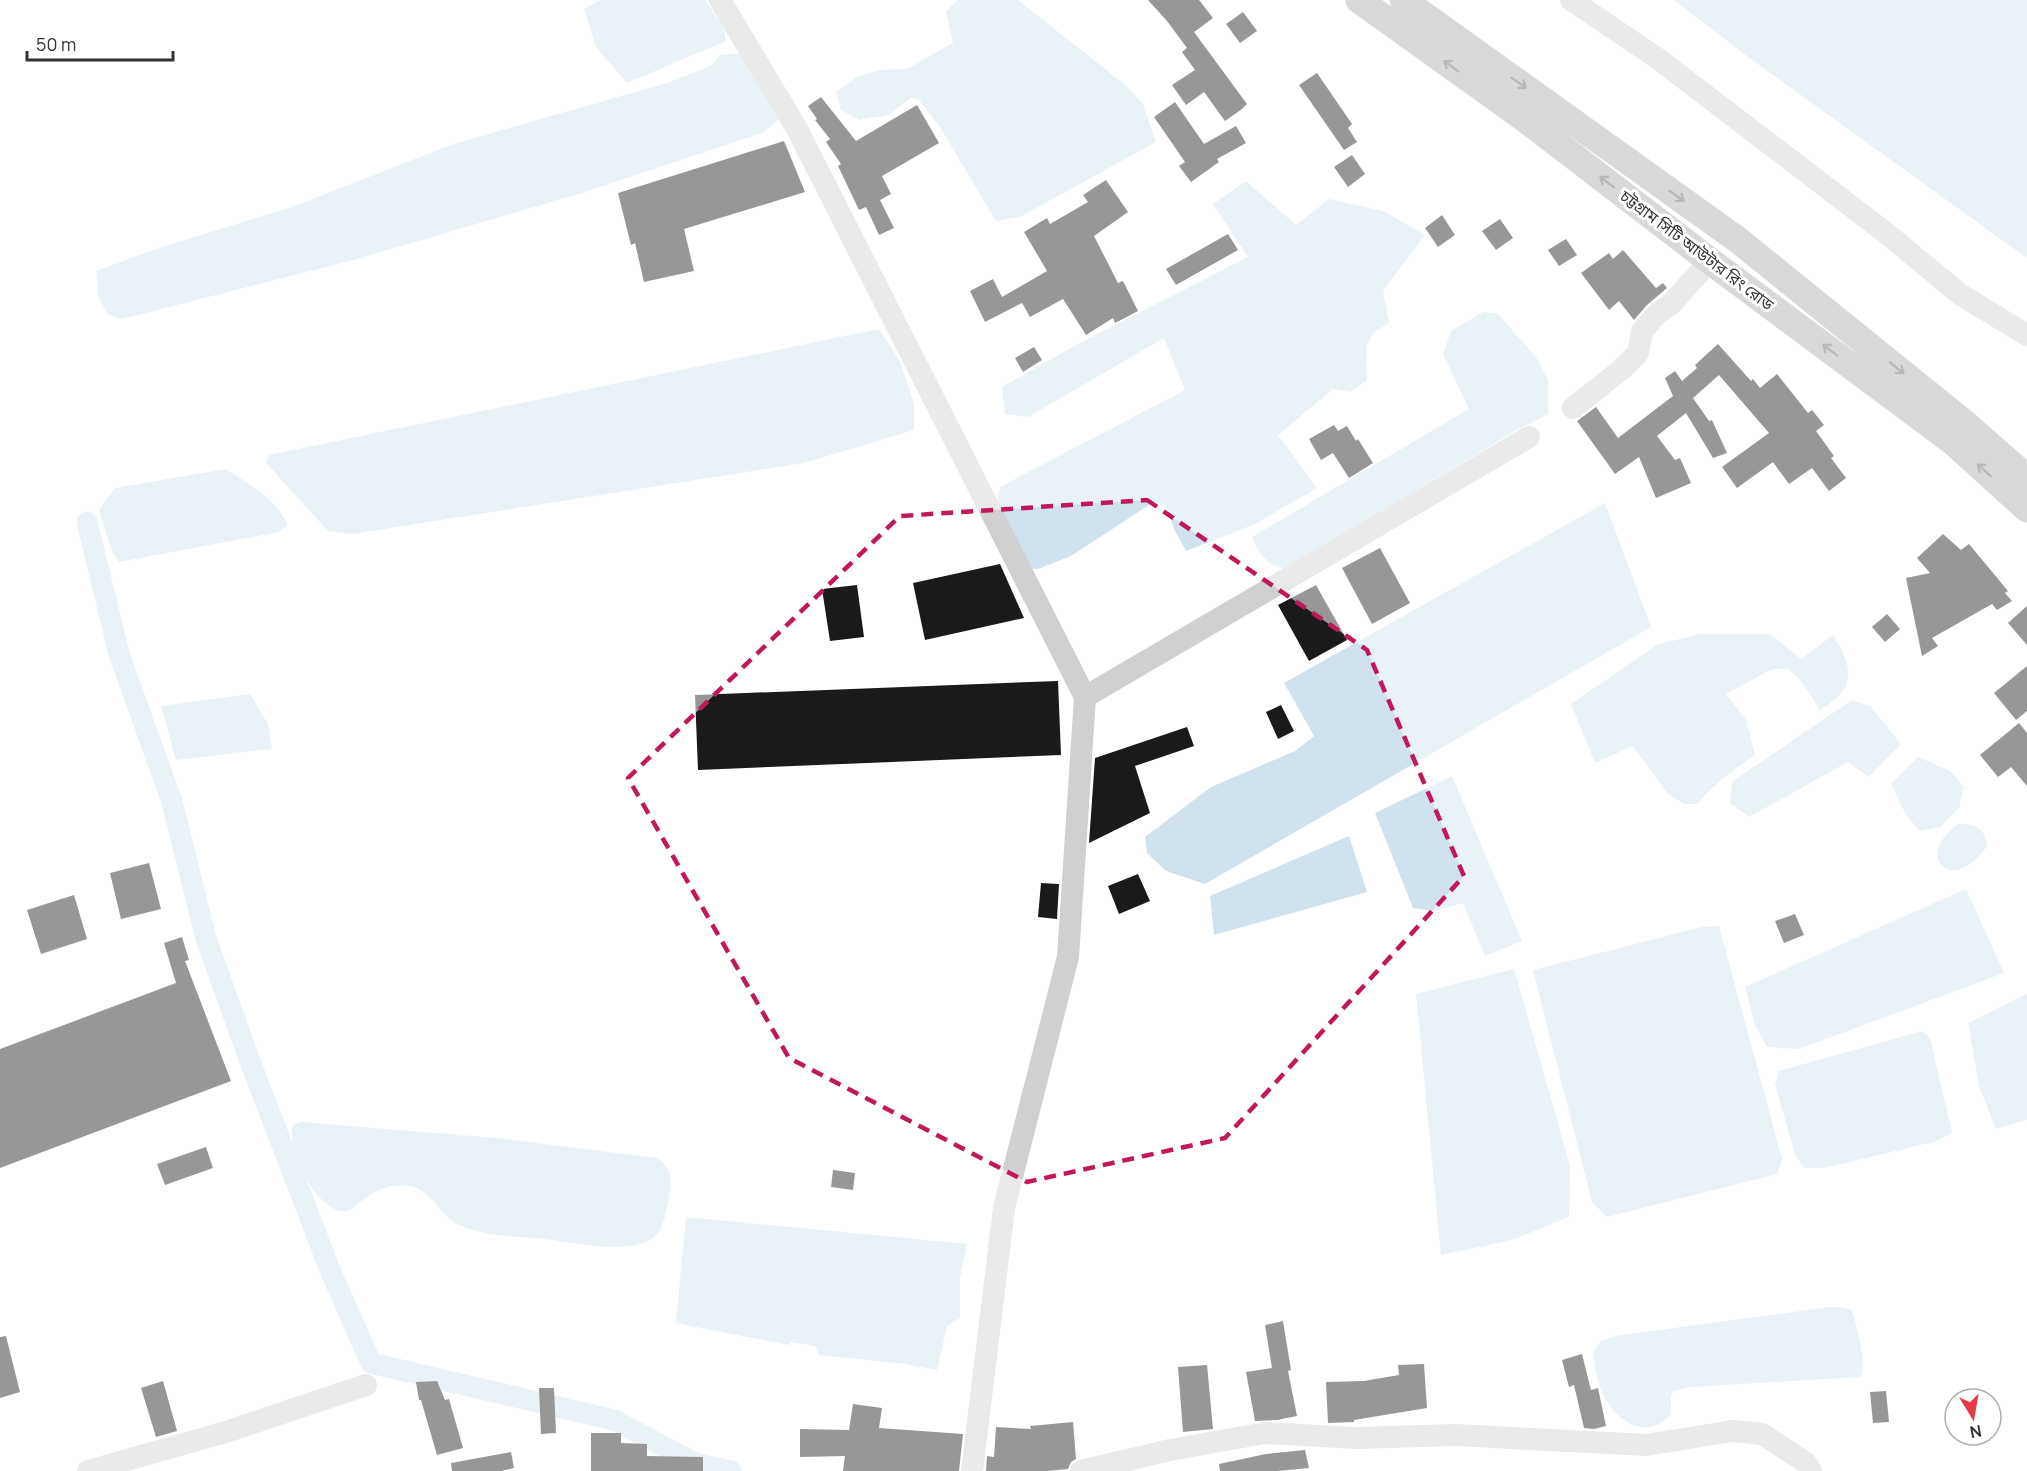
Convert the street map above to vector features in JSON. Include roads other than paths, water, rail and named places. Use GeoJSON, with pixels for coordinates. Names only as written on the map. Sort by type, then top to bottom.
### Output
{"type":"FeatureCollection","features":[{"type":"Feature","properties":{"kind":"main road","name":"চট্টগ্রাম সিটি আউটার রিং রোড"},"geometry":{"type":"LineString","coordinates":[[1359,0],[1525,119],[1710,261],[1953,442],[2027,509]]}},
{"type":"Feature","properties":{"kind":"main road","name":"চট্টগ্রাম সিটি আউটার রিং রোড"},"geometry":{"type":"LineString","coordinates":[[1403,0],[1738,240],[1967,426],[2027,478]]}},
{"type":"Feature","properties":{"kind":"street"},"geometry":{"type":"LineString","coordinates":[[720,0],[797,129],[1085,697],[1068,957],[1004,1208],[972,1471]]}},
{"type":"Feature","properties":{"kind":"street"},"geometry":{"type":"LineString","coordinates":[[1571,0],[1657,58],[1886,233],[1961,295],[2027,335]]}},
{"type":"Feature","properties":{"kind":"street"},"geometry":{"type":"LineString","coordinates":[[1573,408],[1638,353],[1642,331],[1670,305],[1710,261]]}},
{"type":"Feature","properties":{"kind":"street"},"geometry":{"type":"LineString","coordinates":[[1085,697],[1529,436]]}},
{"type":"Feature","properties":{"kind":"street"},"geometry":{"type":"LineString","coordinates":[[88,1471],[229,1431],[366,1384]]}},
{"type":"Feature","properties":{"kind":"street"},"geometry":{"type":"LineString","coordinates":[[1081,1471],[1170,1450],[1265,1433],[1356,1438],[1455,1435],[1646,1445],[1733,1431],[1762,1434],[1805,1462],[1811,1471]]}},
{"type":"Feature","properties":{"kind":"water"},"geometry":{"type":"Polygon","coordinates":[[[601,0],[705,0],[724,28],[726,41],[627,83],[596,47],[584,9],[601,0]]]}},
{"type":"Feature","properties":{"kind":"water"},"geometry":{"type":"Polygon","coordinates":[[[958,0],[1018,0],[1124,84],[1143,104],[1156,142],[1020,217],[996,221],[940,127],[918,99],[911,98],[888,115],[859,120],[841,110],[836,92],[857,77],[879,70],[907,69],[953,43],[946,11],[958,0]]]}},
{"type":"Feature","properties":{"kind":"water"},"geometry":{"type":"Polygon","coordinates":[[[1674,0],[2027,0],[2027,258],[1748,57],[1674,0]]]}},
{"type":"Feature","properties":{"kind":"water"},"geometry":{"type":"Polygon","coordinates":[[[740,53],[779,119],[762,133],[582,193],[357,259],[122,319],[108,315],[99,299],[96,271],[156,249],[295,206],[453,144],[670,82],[711,66],[720,55],[740,53]]]}},
{"type":"Feature","properties":{"kind":"water"},"geometry":{"type":"Polygon","coordinates":[[[1246,181],[1296,225],[1329,199],[1383,211],[1425,235],[1383,291],[1389,323],[1373,333],[1366,347],[1367,380],[1351,392],[1333,389],[1278,435],[1317,488],[1255,524],[1186,551],[1175,531],[1165,504],[1149,505],[1071,556],[1038,569],[1023,568],[996,505],[1000,487],[1185,390],[1164,338],[1028,417],[1005,414],[1002,387],[1078,344],[1248,257],[1213,204],[1246,181]]]}},
{"type":"Feature","properties":{"kind":"water"},"geometry":{"type":"Polygon","coordinates":[[[1483,312],[1497,313],[1536,357],[1548,380],[1548,414],[1517,430],[1284,569],[1272,565],[1260,553],[1252,537],[1469,409],[1443,354],[1451,331],[1483,312]]]}},
{"type":"Feature","properties":{"kind":"water"},"geometry":{"type":"Polygon","coordinates":[[[879,329],[900,361],[914,404],[914,430],[804,463],[352,534],[328,531],[266,463],[269,455],[879,329]]]}},
{"type":"Feature","properties":{"kind":"water"},"geometry":{"type":"Polygon","coordinates":[[[226,469],[270,500],[288,525],[279,532],[119,562],[112,551],[99,510],[115,488],[226,469]]]}},
{"type":"Feature","properties":{"kind":"water"},"geometry":{"type":"Polygon","coordinates":[[[1605,503],[1651,627],[1205,884],[1166,871],[1147,853],[1145,837],[1211,787],[1295,751],[1314,736],[1284,683],[1605,503]]]}},
{"type":"Feature","properties":{"kind":"water"},"geometry":{"type":"Polygon","coordinates":[[[1699,634],[1770,634],[1801,659],[1833,635],[1845,658],[1848,677],[1841,694],[1820,710],[1800,679],[1788,669],[1772,669],[1726,694],[1746,720],[1755,755],[1724,777],[1697,804],[1684,804],[1667,793],[1633,746],[1595,763],[1571,704],[1657,645],[1699,634]]]}},
{"type":"Feature","properties":{"kind":"water"},"geometry":{"type":"Polygon","coordinates":[[[250,694],[268,724],[272,749],[176,760],[161,706],[250,694]]]}},
{"type":"Feature","properties":{"kind":"water"},"geometry":{"type":"Polygon","coordinates":[[[1852,700],[1870,706],[1901,744],[1869,777],[1848,762],[1749,817],[1730,803],[1732,782],[1852,700]]]}},
{"type":"Feature","properties":{"kind":"water"},"geometry":{"type":"Polygon","coordinates":[[[1918,757],[1950,771],[1964,787],[1959,808],[1940,827],[1920,831],[1906,815],[1891,784],[1918,757]]]}},
{"type":"Feature","properties":{"kind":"water"},"geometry":{"type":"Polygon","coordinates":[[[1452,776],[1522,941],[1485,956],[1463,903],[1435,911],[1413,908],[1375,813],[1452,776]]]}},
{"type":"Feature","properties":{"kind":"water"},"geometry":{"type":"Polygon","coordinates":[[[1959,824],[1979,828],[1987,846],[1980,855],[1963,868],[1951,870],[1944,867],[1938,860],[1939,848],[1946,835],[1959,824]]]}},
{"type":"Feature","properties":{"kind":"water"},"geometry":{"type":"Polygon","coordinates":[[[1349,836],[1367,892],[1214,935],[1210,896],[1349,836]]]}},
{"type":"Feature","properties":{"kind":"water"},"geometry":{"type":"Polygon","coordinates":[[[1966,889],[2004,973],[1799,1049],[1767,1047],[1755,1025],[1745,987],[1966,889]]]}},
{"type":"Feature","properties":{"kind":"water"},"geometry":{"type":"Polygon","coordinates":[[[1719,926],[1782,1159],[1777,1174],[1607,1217],[1592,1202],[1533,970],[1702,927],[1719,926]]]}},
{"type":"Feature","properties":{"kind":"water"},"geometry":{"type":"Polygon","coordinates":[[[1514,969],[1570,1166],[1569,1217],[1512,1240],[1441,1255],[1416,994],[1514,969]]]}},
{"type":"Feature","properties":{"kind":"water"},"geometry":{"type":"Polygon","coordinates":[[[2027,994],[2027,1120],[1996,1129],[1979,1086],[1968,1023],[2027,994]]]}},
{"type":"Feature","properties":{"kind":"water"},"geometry":{"type":"Polygon","coordinates":[[[1922,1031],[1930,1038],[1952,1133],[1937,1141],[1824,1168],[1804,1168],[1795,1154],[1775,1084],[1779,1071],[1922,1031]]]}},
{"type":"Feature","properties":{"kind":"water"},"geometry":{"type":"Polygon","coordinates":[[[301,1122],[497,1138],[657,1158],[667,1168],[670,1177],[665,1217],[659,1232],[652,1239],[633,1246],[611,1247],[501,1235],[469,1229],[452,1221],[418,1188],[410,1186],[383,1188],[349,1210],[335,1209],[324,1202],[315,1191],[299,1163],[292,1136],[293,1125],[301,1122]]]}},
{"type":"Feature","properties":{"kind":"water"},"geometry":{"type":"Polygon","coordinates":[[[686,1217],[967,1244],[960,1278],[960,1318],[947,1326],[937,1370],[906,1364],[819,1355],[815,1346],[791,1342],[789,1345],[676,1323],[686,1217]]]}},
{"type":"Feature","properties":{"kind":"water"},"geometry":{"type":"Polygon","coordinates":[[[1831,1307],[1851,1310],[1854,1316],[1863,1365],[1861,1377],[1690,1387],[1673,1391],[1671,1414],[1661,1422],[1642,1427],[1623,1419],[1615,1412],[1600,1387],[1593,1352],[1600,1342],[1614,1336],[1831,1307]]]}},
{"type":"Feature","properties":{"kind":"waterway"},"geometry":{"type":"LineString","coordinates":[[87,522],[119,654],[172,802],[206,939],[330,1270],[371,1363],[614,1420],[695,1463],[731,1471]]}}]}
